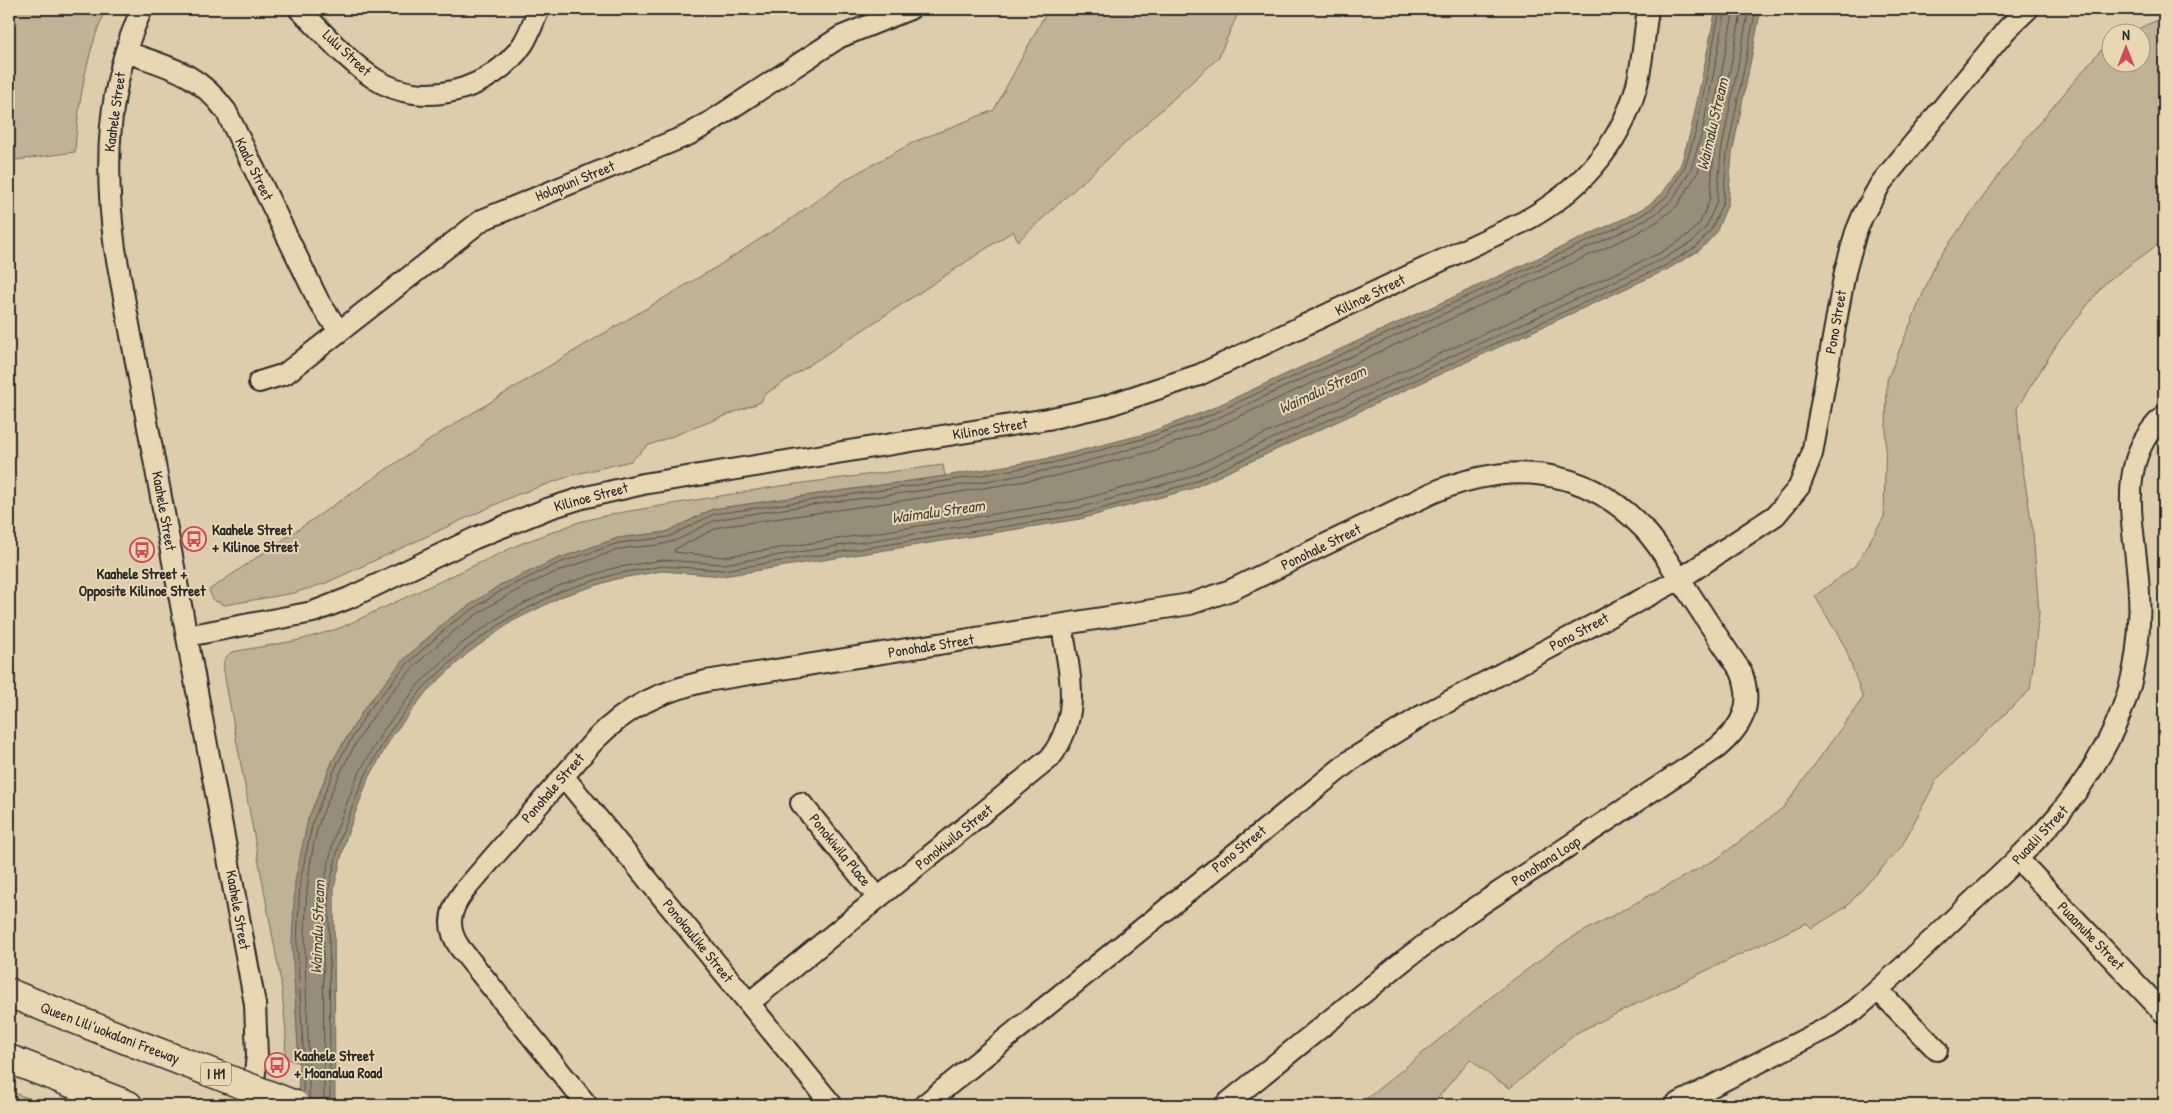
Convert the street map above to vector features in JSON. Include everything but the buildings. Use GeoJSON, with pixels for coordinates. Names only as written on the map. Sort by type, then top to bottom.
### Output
{"type":"FeatureCollection","features":[{"type":"Feature","properties":{"kind":"highway","name":"Queen Liliʻuokalani Freeway"},"geometry":{"type":"LineString","coordinates":[[9,993],[295,1105]]}},
{"type":"Feature","properties":{"kind":"highway"},"geometry":{"type":"LineString","coordinates":[[9,1058],[124,1104]]}},
{"type":"Feature","properties":{"kind":"street","name":"Kaahele Street"},"geometry":{"type":"LineString","coordinates":[[142,9],[126,52],[112,117],[108,172],[110,210],[115,249],[255,1004],[257,1056],[251,1105]]}},
{"type":"Feature","properties":{"kind":"street","name":"Lulu Street"},"geometry":{"type":"LineString","coordinates":[[299,9],[359,67],[375,79],[402,91],[436,94],[469,87],[495,73],[508,62],[524,42],[539,9]]}},
{"type":"Feature","properties":{"kind":"street","name":"Holopuni Street"},"geometry":{"type":"LineString","coordinates":[[259,382],[285,374],[482,220],[688,135],[840,38],[910,9]]}},
{"type":"Feature","properties":{"kind":"street","name":"Kilinoe Street"},"geometry":{"type":"LineString","coordinates":[[187,636],[313,612],[498,529],[547,509],[582,498],[643,484],[1048,420],[1106,406],[1199,375],[1523,222],[1560,200],[1584,178],[1601,158],[1613,140],[1630,107],[1640,68],[1648,9]]}},
{"type":"Feature","properties":{"kind":"street","name":"Pono Street"},"geometry":{"type":"LineString","coordinates":[[924,1105],[1351,760],[1423,715],[1680,580],[1766,524],[1784,508],[1799,487],[1812,454],[1844,272],[1863,215],[1891,169],[2007,29],[2028,9]]}},
{"type":"Feature","properties":{"kind":"street","name":"Kaalo Street"},"geometry":{"type":"LineString","coordinates":[[126,52],[184,73],[198,81],[218,100],[226,111],[319,302],[339,331]]}},
{"type":"Feature","properties":{"kind":"street","name":"Puaalii Street"},"geometry":{"type":"LineString","coordinates":[[1676,1105],[1831,1026],[1855,1010],[2018,859],[2054,822],[2075,796],[2094,769],[2110,739],[2130,684],[2140,623],[2140,593],[2130,500],[2131,474],[2144,438],[2164,416]]}},
{"type":"Feature","properties":{"kind":"street","name":"Ponohale Street"},"geometry":{"type":"LineString","coordinates":[[587,1105],[460,948],[450,928],[451,912],[458,898],[594,741],[616,720],[640,704],[668,690],[706,681],[1174,607],[1210,599],[1432,493],[1460,482],[1498,473],[1535,474],[1564,479],[1607,498],[1642,526],[1680,580]]}},
{"type":"Feature","properties":{"kind":"street","name":"Ponohana Loop"},"geometry":{"type":"LineString","coordinates":[[1225,1105],[1403,962],[1466,914],[1730,738],[1737,729],[1745,711],[1747,699],[1744,680],[1741,671],[1680,580]]}},
{"type":"Feature","properties":{"kind":"street","name":"Ponokiwila Street"},"geometry":{"type":"LineString","coordinates":[[749,1003],[1040,767],[1057,748],[1067,727],[1072,703],[1062,625]]}},
{"type":"Feature","properties":{"kind":"street","name":"Ponokaulike Street"},"geometry":{"type":"LineString","coordinates":[[564,777],[832,1105]]}},
{"type":"Feature","properties":{"kind":"street","name":"Ponokiwila Place"},"geometry":{"type":"LineString","coordinates":[[801,803],[878,898]]}},
{"type":"Feature","properties":{"kind":"street","name":"Puaanuhe Street"},"geometry":{"type":"LineString","coordinates":[[2018,859],[2164,1014]]}},
{"type":"Feature","properties":{"kind":"street"},"geometry":{"type":"LineString","coordinates":[[1878,990],[1937,1050]]}},
{"type":"Feature","properties":{"kind":"shaded area"},"geometry":{"type":"Polygon","coordinates":[[[9,9],[106,9],[93,43],[84,79],[75,152],[9,161],[9,9]]]}},
{"type":"Feature","properties":{"kind":"shaded area"},"geometry":{"type":"Polygon","coordinates":[[[1048,9],[1240,9],[1218,58],[1018,241],[1013,231],[764,395],[761,402],[647,446],[631,461],[576,474],[516,495],[326,583],[294,593],[225,605],[213,600],[209,590],[440,433],[718,266],[791,219],[848,178],[916,141],[994,110],[1048,9]]]}},
{"type":"Feature","properties":{"kind":"shaded area"},"geometry":{"type":"Polygon","coordinates":[[[2164,17],[2164,240],[2105,283],[2059,341],[2017,408],[2021,457],[2033,532],[2039,613],[2030,690],[1937,779],[1901,847],[1846,907],[1812,928],[1806,923],[1578,1032],[1510,1088],[1495,1079],[1470,1059],[1432,1105],[1359,1105],[1502,988],[1566,941],[1718,858],[1784,807],[1863,698],[1845,647],[1815,596],[1855,566],[1884,517],[1887,380],[1937,260],[2024,141],[2099,52],[2100,72],[2150,72],[2150,23],[2164,17]]]}},
{"type":"Feature","properties":{"kind":"shaded area"},"geometry":{"type":"Polygon","coordinates":[[[943,465],[945,476],[713,509],[666,532],[618,538],[557,559],[500,585],[449,619],[403,660],[364,709],[333,760],[308,819],[292,943],[299,1063],[285,1058],[286,1032],[281,982],[224,670],[224,660],[228,655],[232,652],[300,640],[340,628],[520,544],[579,522],[612,514],[780,486],[943,465]]]}},
{"type":"Feature","properties":{"kind":"shaded area"},"geometry":{"type":"Polygon","coordinates":[[[9,1091],[47,1105],[9,1105],[9,1091]]]}},
{"type":"Feature","properties":{"kind":"water","name":"Waimalu Stream"},"geometry":{"type":"Polygon","coordinates":[[[1716,9],[1761,9],[1732,154],[1728,203],[1716,233],[1700,250],[1668,269],[1191,489],[1080,519],[723,576],[662,571],[616,579],[563,596],[513,621],[468,653],[427,691],[392,736],[367,782],[346,838],[334,888],[335,1105],[298,1105],[299,1063],[292,943],[295,881],[308,819],[333,760],[364,709],[403,660],[449,619],[500,585],[557,559],[618,538],[666,532],[713,509],[945,476],[1051,458],[1145,434],[1206,411],[1627,217],[1647,206],[1663,193],[1681,164],[1691,130],[1716,9]]]}},
{"type":"Feature","properties":{"kind":"place","name":"Kaahele Street + Kilinoe Street"},"geometry":{"type":"Point","coordinates":[194,539]}},
{"type":"Feature","properties":{"kind":"place","name":"Kaahele Street + Opposite Kilinoe Street"},"geometry":{"type":"Point","coordinates":[142,550]}},
{"type":"Feature","properties":{"kind":"place","name":"Kaahele Street + Moanalua Road"},"geometry":{"type":"Point","coordinates":[277,1065]}}]}
